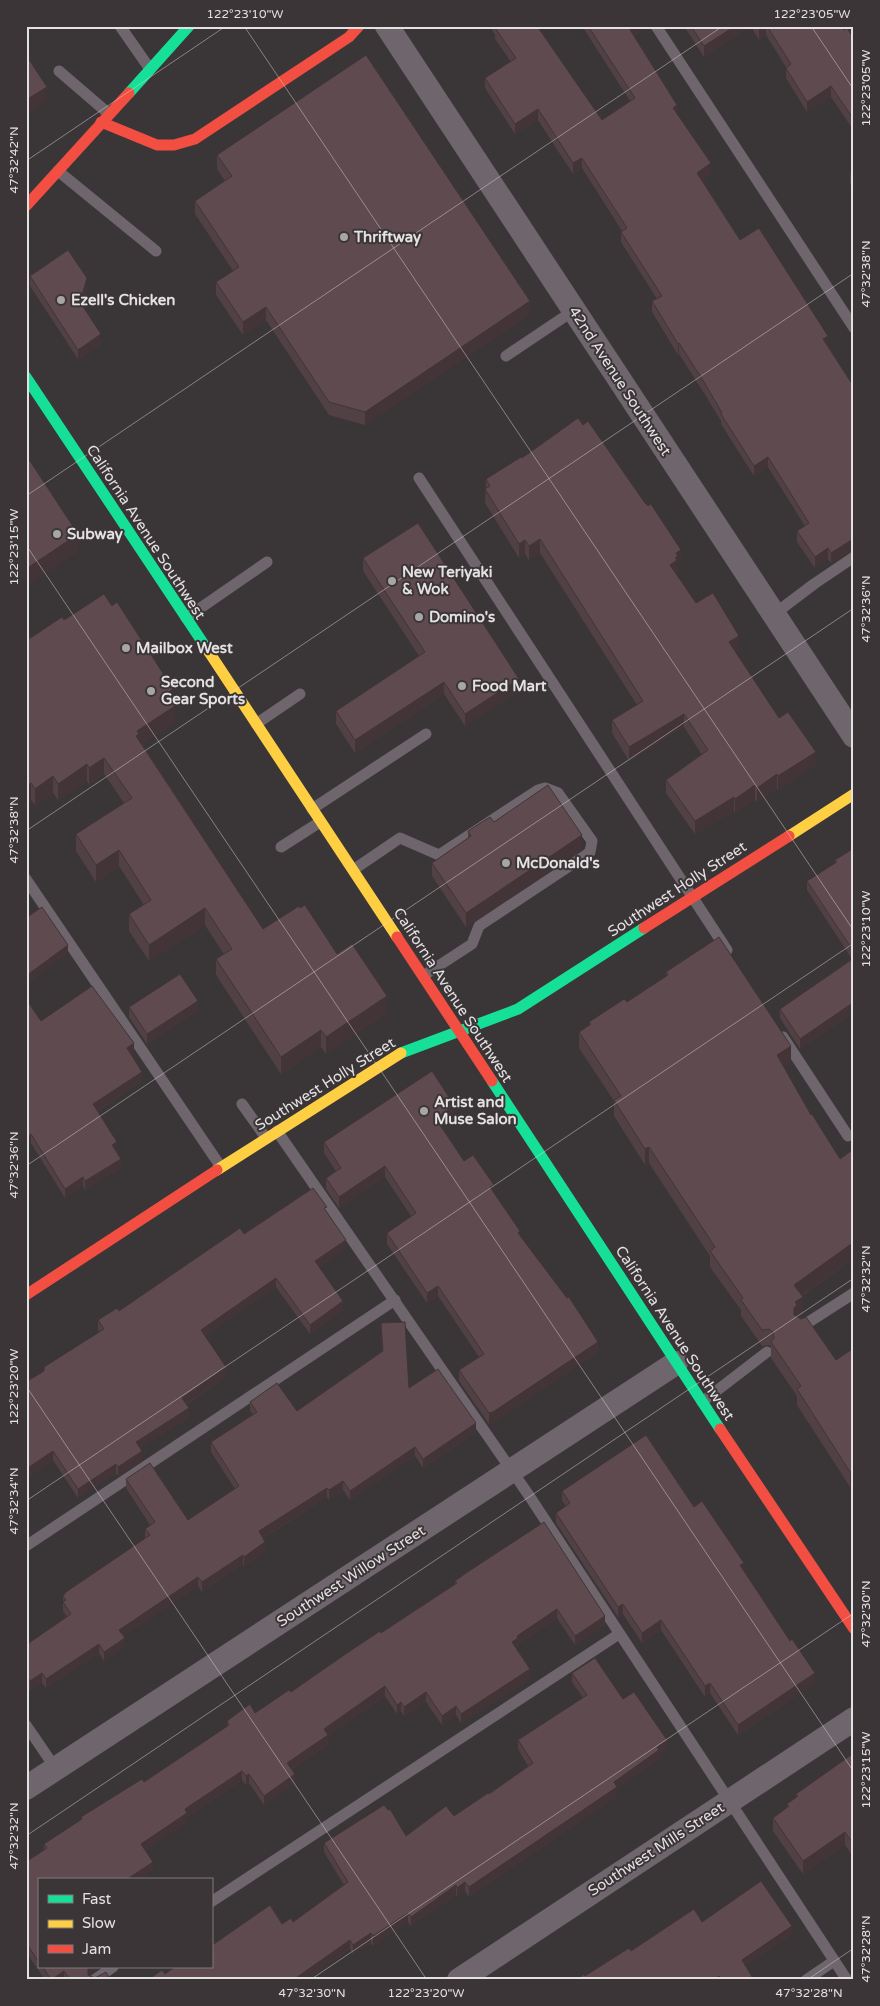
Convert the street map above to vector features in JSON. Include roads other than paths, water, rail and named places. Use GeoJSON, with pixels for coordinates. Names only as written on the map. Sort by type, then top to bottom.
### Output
{"type":"FeatureCollection","features":[{"type":"Feature","properties":{"kind":"main road"},"geometry":{"type":"LineString","coordinates":[[26,206],[189,26]]}},
{"type":"Feature","properties":{"kind":"main road"},"geometry":{"type":"LineString","coordinates":[[105,118],[157,145],[174,146],[195,139],[349,37],[359,26]]}},
{"type":"Feature","properties":{"kind":"main road","name":"California Avenue Southwest"},"geometry":{"type":"LineString","coordinates":[[26,377],[423,976],[676,1363],[854,1629]]}},
{"type":"Feature","properties":{"kind":"main road","name":"Southwest Holly Street"},"geometry":{"type":"LineString","coordinates":[[28,1291],[277,1130],[403,1052],[518,1008],[854,794]]}},
{"type":"Feature","properties":{"kind":"street","name":"42nd Avenue Southwest"},"geometry":{"type":"LineString","coordinates":[[387,26],[854,736]]}},
{"type":"Feature","properties":{"kind":"street","name":"Southwest Willow Street"},"geometry":{"type":"LineString","coordinates":[[26,1788],[676,1363]]}},
{"type":"Feature","properties":{"kind":"street","name":"Southwest Mills Street"},"geometry":{"type":"LineString","coordinates":[[459,1980],[854,1719]]}},
{"type":"Feature","properties":{"kind":"lane"},"geometry":{"type":"LineString","coordinates":[[120,26],[150,69]]}},
{"type":"Feature","properties":{"kind":"lane"},"geometry":{"type":"LineString","coordinates":[[656,26],[854,328]]}},
{"type":"Feature","properties":{"kind":"lane"},"geometry":{"type":"LineString","coordinates":[[59,71],[105,118]]}},
{"type":"Feature","properties":{"kind":"lane"},"geometry":{"type":"LineString","coordinates":[[58,170],[156,251]]}},
{"type":"Feature","properties":{"kind":"lane"},"geometry":{"type":"LineString","coordinates":[[506,356],[573,311]]}},
{"type":"Feature","properties":{"kind":"lane"},"geometry":{"type":"LineString","coordinates":[[419,478],[731,956]]}},
{"type":"Feature","properties":{"kind":"lane"},"geometry":{"type":"LineString","coordinates":[[773,615],[854,557]]}},
{"type":"Feature","properties":{"kind":"lane"},"geometry":{"type":"LineString","coordinates":[[186,618],[267,562]]}},
{"type":"Feature","properties":{"kind":"lane"},"geometry":{"type":"LineString","coordinates":[[256,724],[300,694]]}},
{"type":"Feature","properties":{"kind":"lane"},"geometry":{"type":"LineString","coordinates":[[312,809],[426,734]]}},
{"type":"Feature","properties":{"kind":"lane"},"geometry":{"type":"LineString","coordinates":[[352,870],[400,838],[439,855],[538,790],[545,788],[558,793],[592,841],[590,852],[479,926],[472,944],[423,976]]}},
{"type":"Feature","properties":{"kind":"lane"},"geometry":{"type":"LineString","coordinates":[[281,848],[320,822]]}},
{"type":"Feature","properties":{"kind":"lane"},"geometry":{"type":"LineString","coordinates":[[26,879],[221,1167]]}},
{"type":"Feature","properties":{"kind":"lane"},"geometry":{"type":"LineString","coordinates":[[775,1024],[848,1136]]}},
{"type":"Feature","properties":{"kind":"lane"},"geometry":{"type":"LineString","coordinates":[[242,1104],[266,1138]]}},
{"type":"Feature","properties":{"kind":"lane"},"geometry":{"type":"LineString","coordinates":[[277,1130],[512,1470],[728,1802],[847,1980]]}},
{"type":"Feature","properties":{"kind":"lane"},"geometry":{"type":"LineString","coordinates":[[801,1327],[854,1293]]}},
{"type":"Feature","properties":{"kind":"lane"},"geometry":{"type":"LineString","coordinates":[[26,1546],[395,1300]]}},
{"type":"Feature","properties":{"kind":"lane"},"geometry":{"type":"LineString","coordinates":[[702,1402],[767,1352]]}},
{"type":"Feature","properties":{"kind":"lane"},"geometry":{"type":"LineString","coordinates":[[212,1901],[619,1634]]}},
{"type":"Feature","properties":{"kind":"lane"},"geometry":{"type":"LineString","coordinates":[[26,1725],[56,1769]]}},
{"type":"Feature","properties":{"kind":"lane"},"geometry":{"type":"LineString","coordinates":[[806,1980],[834,1962]]}},
{"type":"Feature","properties":{"kind":"lane"},"geometry":{"type":"LineString","coordinates":[[94,1980],[111,1968]]}},
{"type":"Feature","properties":{"kind":"place","name":"Thriftway"},"geometry":{"type":"Point","coordinates":[344,237]}},
{"type":"Feature","properties":{"kind":"place","name":"Ezell's Chicken"},"geometry":{"type":"Point","coordinates":[61,300]}},
{"type":"Feature","properties":{"kind":"place","name":"Subway"},"geometry":{"type":"Point","coordinates":[57,534]}},
{"type":"Feature","properties":{"kind":"place","name":"New Teriyaki & Wok"},"geometry":{"type":"Point","coordinates":[392,581]}},
{"type":"Feature","properties":{"kind":"place","name":"Domino's"},"geometry":{"type":"Point","coordinates":[419,617]}},
{"type":"Feature","properties":{"kind":"place","name":"Mailbox West"},"geometry":{"type":"Point","coordinates":[126,648]}},
{"type":"Feature","properties":{"kind":"place","name":"Food Mart"},"geometry":{"type":"Point","coordinates":[462,686]}},
{"type":"Feature","properties":{"kind":"place","name":"Second Gear Sports"},"geometry":{"type":"Point","coordinates":[151,691]}},
{"type":"Feature","properties":{"kind":"place","name":"McDonald's"},"geometry":{"type":"Point","coordinates":[506,863]}},
{"type":"Feature","properties":{"kind":"place","name":"Artist and Muse Salon"},"geometry":{"type":"Point","coordinates":[424,1111]}}]}
